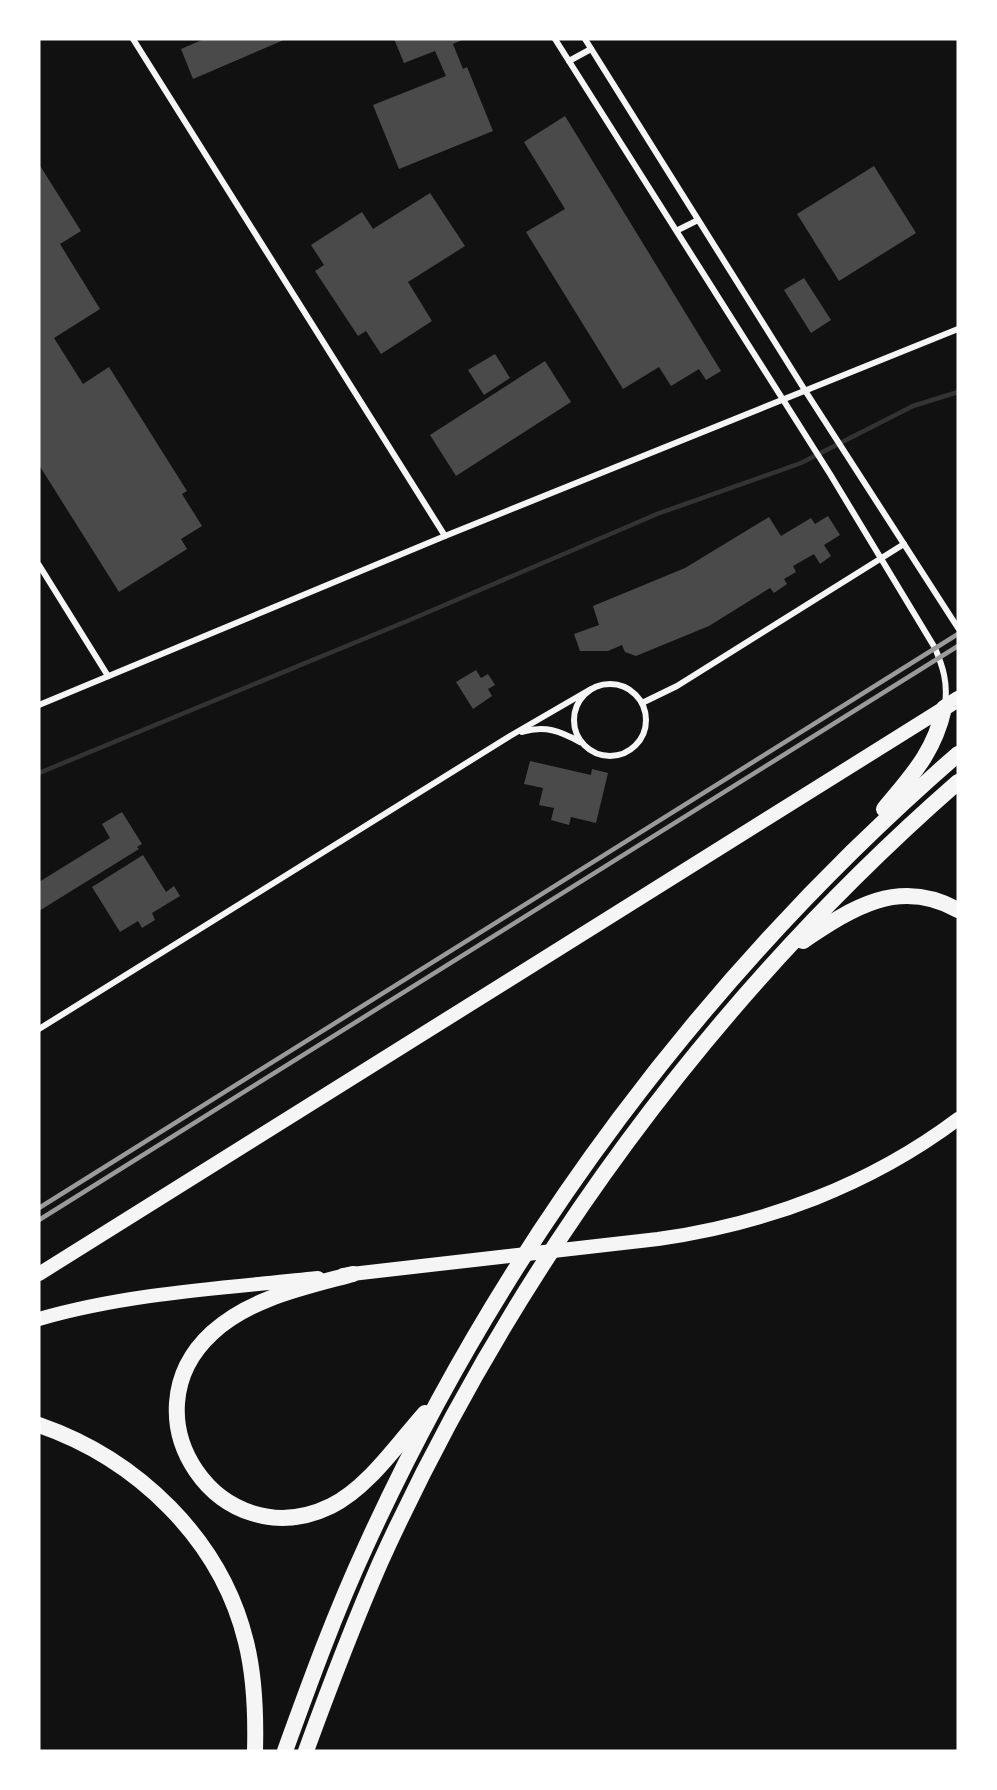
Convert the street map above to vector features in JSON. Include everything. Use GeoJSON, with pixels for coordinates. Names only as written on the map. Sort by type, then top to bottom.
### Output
{"type":"FeatureCollection","features":[{"type":"Feature","properties":{"kind":"highway"},"geometry":{"type":"LineString","coordinates":[[857,846],[929,752],[951,703]]}},
{"type":"Feature","properties":{"kind":"highway"},"geometry":{"type":"LineString","coordinates":[[285,1751],[323,1647],[365,1547],[441,1395],[557,1204],[635,1096],[754,953],[857,846],[958,754]]}},
{"type":"Feature","properties":{"kind":"highway"},"geometry":{"type":"LineString","coordinates":[[306,1751],[331,1682],[380,1564],[435,1450],[499,1335],[569,1223],[634,1133],[722,1023],[773,964],[859,874],[958,782]]}},
{"type":"Feature","properties":{"kind":"highway"},"geometry":{"type":"LineString","coordinates":[[773,964],[819,931],[860,906],[874,901],[894,896],[913,896],[937,900],[958,910]]}},
{"type":"Feature","properties":{"kind":"highway"},"geometry":{"type":"LineString","coordinates":[[353,1274],[299,1289],[252,1307],[225,1323],[200,1346],[184,1374],[177,1409],[185,1452],[200,1478],[209,1489],[244,1510],[287,1517],[324,1509],[335,1504],[364,1481],[441,1395]]}},
{"type":"Feature","properties":{"kind":"highway"},"geometry":{"type":"LineString","coordinates":[[39,1425],[78,1440],[127,1470],[177,1515],[215,1565],[232,1600],[246,1642],[254,1688],[255,1751]]}},
{"type":"Feature","properties":{"kind":"main road"},"geometry":{"type":"LineString","coordinates":[[39,1274],[951,703]]}},
{"type":"Feature","properties":{"kind":"main road"},"geometry":{"type":"LineString","coordinates":[[39,1319],[124,1300],[689,1235],[720,1229],[777,1213],[864,1177],[916,1148],[958,1119]]}},
{"type":"Feature","properties":{"kind":"street"},"geometry":{"type":"LineString","coordinates":[[133,39],[445,536]]}},
{"type":"Feature","properties":{"kind":"street"},"geometry":{"type":"LineString","coordinates":[[555,39],[678,230],[882,558],[942,663],[951,703]]}},
{"type":"Feature","properties":{"kind":"street"},"geometry":{"type":"LineString","coordinates":[[585,39],[806,392],[958,628]]}},
{"type":"Feature","properties":{"kind":"street"},"geometry":{"type":"LineString","coordinates":[[569,61],[591,49]]}},
{"type":"Feature","properties":{"kind":"street"},"geometry":{"type":"LineString","coordinates":[[678,230],[698,220]]}},
{"type":"Feature","properties":{"kind":"street"},"geometry":{"type":"LineString","coordinates":[[39,705],[445,536],[958,329]]}},
{"type":"Feature","properties":{"kind":"street"},"geometry":{"type":"LineString","coordinates":[[642,703],[677,686],[904,544]]}},
{"type":"Feature","properties":{"kind":"street"},"geometry":{"type":"LineString","coordinates":[[39,565],[108,676]]}},
{"type":"Feature","properties":{"kind":"street"},"geometry":{"type":"LineString","coordinates":[[39,1029],[510,736],[591,689],[602,684],[625,687],[642,703],[646,714],[646,726],[642,737],[625,753],[614,756],[591,751],[582,743],[561,732],[547,728],[535,728],[510,736]]}},
{"type":"Feature","properties":{"kind":"street"},"geometry":{"type":"LineString","coordinates":[[582,743],[576,732],[574,720],[576,708],[582,697],[591,689]]}},
{"type":"Feature","properties":{"kind":"building"},"geometry":{"type":"Polygon","coordinates":[[[204,39],[286,39],[193,79],[181,49],[204,39]]]}},
{"type":"Feature","properties":{"kind":"building"},"geometry":{"type":"Polygon","coordinates":[[[394,39],[464,39],[453,44],[463,69],[467,67],[493,131],[399,169],[373,105],[446,76],[435,51],[404,63],[394,39]]]}},
{"type":"Feature","properties":{"kind":"building"},"geometry":{"type":"Polygon","coordinates":[[[565,116],[721,371],[706,380],[699,369],[671,386],[659,367],[623,389],[526,232],[565,209],[524,142],[565,116]]]}},
{"type":"Feature","properties":{"kind":"building"},"geometry":{"type":"Polygon","coordinates":[[[39,164],[81,231],[60,244],[100,309],[54,338],[83,384],[109,367],[187,491],[182,494],[202,526],[181,539],[187,549],[119,592],[39,465],[39,164]]]}},
{"type":"Feature","properties":{"kind":"building"},"geometry":{"type":"Polygon","coordinates":[[[874,166],[916,233],[839,281],[797,214],[874,166]]]}},
{"type":"Feature","properties":{"kind":"building"},"geometry":{"type":"Polygon","coordinates":[[[430,193],[465,246],[408,282],[432,321],[381,354],[366,331],[358,336],[315,271],[324,265],[311,245],[362,212],[373,229],[430,193]]]}},
{"type":"Feature","properties":{"kind":"building"},"geometry":{"type":"Polygon","coordinates":[[[804,278],[831,320],[811,333],[784,290],[804,278]]]}},
{"type":"Feature","properties":{"kind":"building"},"geometry":{"type":"Polygon","coordinates":[[[495,354],[510,378],[484,395],[468,370],[495,354]]]}},
{"type":"Feature","properties":{"kind":"building"},"geometry":{"type":"Polygon","coordinates":[[[545,361],[571,402],[456,476],[430,435],[545,361]]]}},
{"type":"Feature","properties":{"kind":"building"},"geometry":{"type":"Polygon","coordinates":[[[828,516],[840,535],[824,545],[831,556],[820,564],[814,554],[793,566],[796,572],[784,579],[787,584],[774,593],[770,588],[709,626],[636,656],[625,652],[622,645],[608,651],[580,651],[574,634],[599,625],[593,606],[685,568],[769,517],[781,536],[811,518],[815,524],[828,516]]]}},
{"type":"Feature","properties":{"kind":"building"},"geometry":{"type":"Polygon","coordinates":[[[476,670],[481,678],[488,674],[495,685],[488,689],[492,696],[473,709],[456,682],[476,670]]]}},
{"type":"Feature","properties":{"kind":"building"},"geometry":{"type":"Polygon","coordinates":[[[530,761],[591,775],[592,769],[608,773],[596,823],[571,817],[569,825],[551,820],[554,808],[539,805],[543,788],[524,784],[530,761]]]}},
{"type":"Feature","properties":{"kind":"building"},"geometry":{"type":"Polygon","coordinates":[[[122,812],[142,844],[137,847],[139,849],[39,911],[39,882],[110,838],[102,824],[122,812]]]}},
{"type":"Feature","properties":{"kind":"building"},"geometry":{"type":"Polygon","coordinates":[[[143,855],[166,892],[174,886],[180,896],[152,913],[155,920],[142,928],[138,921],[120,932],[92,887],[143,855]]]}},
{"type":"Feature","properties":{"kind":"waterway"},"geometry":{"type":"LineString","coordinates":[[39,773],[412,619],[657,514],[801,463],[913,406],[958,392]]}},
{"type":"Feature","properties":{"kind":"railway"},"geometry":{"type":"LineString","coordinates":[[39,1208],[958,634]]}},
{"type":"Feature","properties":{"kind":"railway"},"geometry":{"type":"LineString","coordinates":[[39,1220],[958,646]]}}]}
